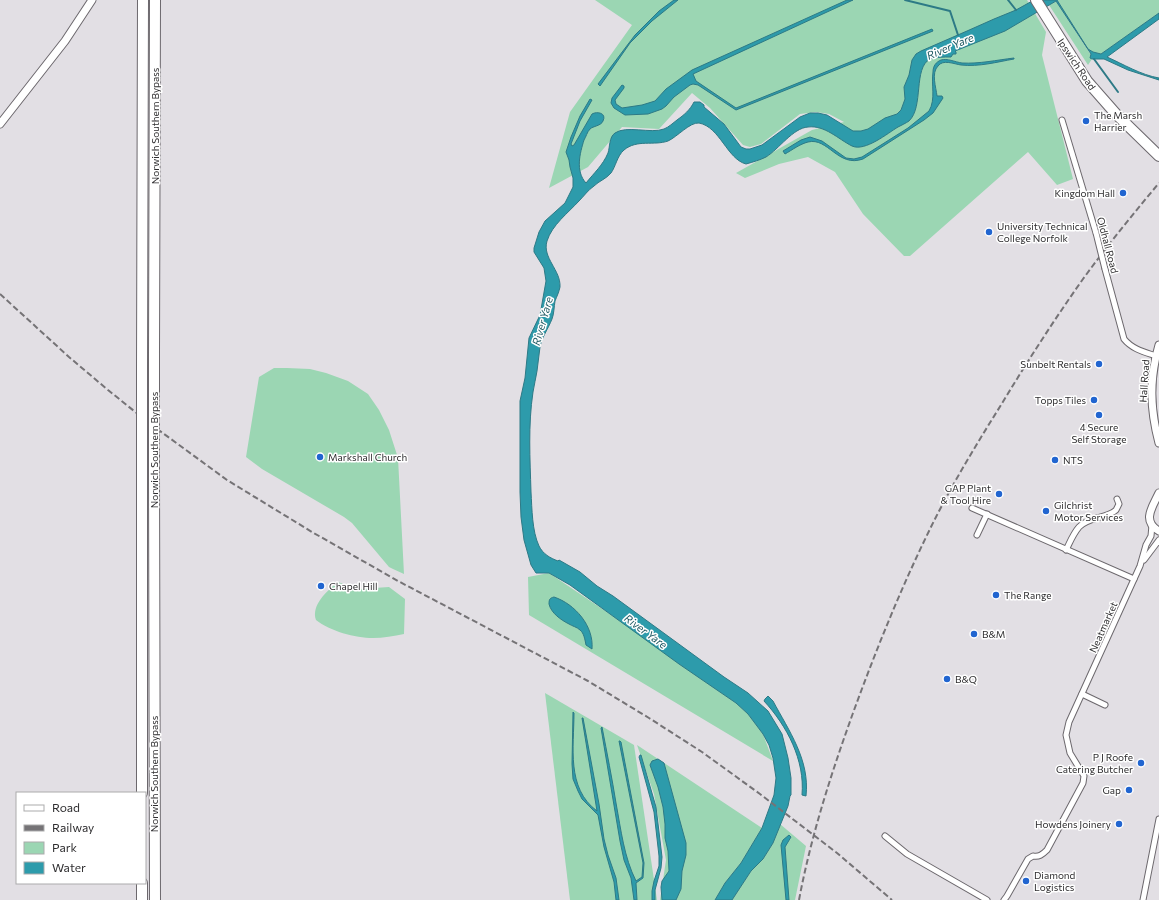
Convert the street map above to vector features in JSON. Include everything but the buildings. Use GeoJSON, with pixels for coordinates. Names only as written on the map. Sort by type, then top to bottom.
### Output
{"type":"FeatureCollection","features":[{"type":"Feature","properties":{"kind":"highway","name":"Norwich Southern Bypass"},"geometry":{"type":"LineString","coordinates":[[142,792],[143,0]]}},
{"type":"Feature","properties":{"kind":"highway","name":"Norwich Southern Bypass"},"geometry":{"type":"LineString","coordinates":[[154,900],[155,0]]}},
{"type":"Feature","properties":{"kind":"highway","name":"Ipswich Road"},"geometry":{"type":"LineString","coordinates":[[1036,0],[1079,70],[1095,92],[1158,155]]}},
{"type":"Feature","properties":{"kind":"highway"},"geometry":{"type":"LineString","coordinates":[[142,884],[142,900]]}},
{"type":"Feature","properties":{"kind":"street"},"geometry":{"type":"LineString","coordinates":[[0,124],[65,41],[92,0]]}},
{"type":"Feature","properties":{"kind":"street","name":"Oldhall Road"},"geometry":{"type":"LineString","coordinates":[[1062,120],[1096,234],[1124,339],[1133,347],[1156,356]]}},
{"type":"Feature","properties":{"kind":"street","name":"Hall Road"},"geometry":{"type":"LineString","coordinates":[[1159,345],[1156,356],[1152,390],[1155,428],[1159,443]]}},
{"type":"Feature","properties":{"kind":"street"},"geometry":{"type":"LineString","coordinates":[[1159,493],[1149,514],[1152,525],[1159,531]]}},
{"type":"Feature","properties":{"kind":"street"},"geometry":{"type":"LineString","coordinates":[[1066,550],[1079,526],[1088,520],[1109,514],[1116,510],[1119,504],[1117,499]]}},
{"type":"Feature","properties":{"kind":"street"},"geometry":{"type":"LineString","coordinates":[[972,508],[1134,579]]}},
{"type":"Feature","properties":{"kind":"street"},"geometry":{"type":"LineString","coordinates":[[977,535],[987,514]]}},
{"type":"Feature","properties":{"kind":"street","name":"Neatmarket"},"geometry":{"type":"LineString","coordinates":[[1004,900],[1008,896],[1028,859],[1033,856],[1038,857],[1047,850],[1083,783],[1084,776],[1070,753],[1066,735],[1069,722],[1140,566],[1146,546],[1151,536],[1152,525]]}},
{"type":"Feature","properties":{"kind":"street","name":"Neatmarket"},"geometry":{"type":"LineString","coordinates":[[1140,566],[1159,540]]}},
{"type":"Feature","properties":{"kind":"street"},"geometry":{"type":"LineString","coordinates":[[1082,694],[1105,705]]}},
{"type":"Feature","properties":{"kind":"street"},"geometry":{"type":"LineString","coordinates":[[1143,900],[1159,819]]}},
{"type":"Feature","properties":{"kind":"street"},"geometry":{"type":"LineString","coordinates":[[886,836],[907,854],[987,900]]}},
{"type":"Feature","properties":{"kind":"green space"},"geometry":{"type":"Polygon","coordinates":[[[595,0],[1027,0],[1046,32],[1042,55],[1073,179],[1057,185],[1028,152],[910,256],[904,256],[863,214],[835,172],[808,157],[779,164],[745,178],[736,173],[812,130],[844,122],[829,114],[816,112],[800,114],[761,144],[750,147],[743,145],[710,108],[692,93],[659,129],[622,127],[588,167],[549,188],[570,112],[632,25],[595,0]]]}},
{"type":"Feature","properties":{"kind":"green space"},"geometry":{"type":"Polygon","coordinates":[[[1057,0],[1159,0],[1159,13],[1101,54],[1088,49],[1057,0]]]}},
{"type":"Feature","properties":{"kind":"green space"},"geometry":{"type":"Polygon","coordinates":[[[1056,1],[1091,55],[1090,58],[1092,59],[1088,65],[1049,5],[1056,1]]]}},
{"type":"Feature","properties":{"kind":"green space"},"geometry":{"type":"Polygon","coordinates":[[[274,368],[310,369],[348,381],[368,394],[379,410],[389,430],[398,458],[404,574],[389,567],[352,523],[344,517],[262,469],[246,457],[259,377],[274,368]]]}},
{"type":"Feature","properties":{"kind":"green space"},"geometry":{"type":"Polygon","coordinates":[[[549,573],[629,627],[736,703],[748,714],[763,734],[773,761],[529,615],[528,577],[549,573]]]}},
{"type":"Feature","properties":{"kind":"green space"},"geometry":{"type":"Polygon","coordinates":[[[338,582],[360,589],[389,587],[405,599],[404,634],[377,638],[358,637],[335,631],[316,620],[315,614],[318,604],[325,594],[338,582]]]}},
{"type":"Feature","properties":{"kind":"green space"},"geometry":{"type":"Polygon","coordinates":[[[545,693],[634,745],[657,900],[570,900],[545,693]]]}},
{"type":"Feature","properties":{"kind":"green space"},"geometry":{"type":"Polygon","coordinates":[[[637,745],[762,828],[741,863],[725,883],[715,900],[660,900],[666,860],[654,794],[637,745]]]}},
{"type":"Feature","properties":{"kind":"green space"},"geometry":{"type":"Polygon","coordinates":[[[780,824],[806,846],[795,900],[732,900],[751,871],[763,859],[773,843],[780,824]]]}},
{"type":"Feature","properties":{"kind":"water"},"geometry":{"type":"Polygon","coordinates":[[[674,0],[678,0],[652,21],[630,43],[600,86],[598,84],[635,35],[659,11],[674,0]]]}},
{"type":"Feature","properties":{"kind":"water"},"geometry":{"type":"Polygon","coordinates":[[[847,0],[853,0],[693,74],[696,81],[736,108],[932,29],[933,31],[736,110],[698,85],[693,84],[674,97],[662,109],[648,114],[625,115],[614,108],[611,103],[612,98],[622,85],[624,88],[615,100],[616,104],[622,108],[642,105],[655,101],[666,89],[692,70],[847,0]]]}},
{"type":"Feature","properties":{"kind":"water","name":"River Yare"},"geometry":{"type":"Polygon","coordinates":[[[1034,0],[1057,0],[1088,49],[1101,54],[1159,13],[1159,19],[1107,57],[1139,72],[1159,78],[1159,80],[1128,70],[1104,59],[1090,58],[1091,54],[1056,1],[1005,31],[955,51],[956,54],[953,54],[951,57],[937,57],[930,59],[925,64],[922,71],[914,115],[909,121],[870,144],[857,147],[852,146],[826,130],[808,127],[797,131],[766,157],[746,164],[739,161],[728,150],[713,130],[699,123],[695,123],[668,141],[634,145],[624,150],[611,173],[590,189],[549,235],[546,247],[547,253],[558,275],[560,287],[555,301],[553,317],[540,347],[530,417],[532,506],[534,527],[539,546],[552,559],[559,560],[580,572],[597,586],[748,693],[768,711],[782,734],[788,758],[791,778],[791,795],[773,843],[763,859],[751,871],[732,900],[715,900],[725,883],[741,863],[762,828],[774,795],[776,778],[773,758],[769,745],[763,734],[748,714],[736,703],[679,664],[570,585],[549,573],[536,573],[531,565],[524,540],[520,492],[520,401],[525,378],[529,338],[540,315],[546,281],[544,268],[534,252],[534,248],[539,232],[545,221],[565,203],[573,187],[573,178],[566,152],[571,137],[580,116],[590,99],[592,100],[580,121],[571,144],[572,146],[574,145],[592,114],[603,114],[604,118],[602,123],[590,129],[584,140],[581,151],[579,168],[580,173],[586,183],[606,157],[611,140],[615,133],[625,130],[652,131],[664,129],[684,114],[694,102],[700,102],[704,105],[704,107],[724,124],[741,147],[746,149],[762,145],[800,117],[810,113],[827,115],[853,131],[868,129],[885,118],[897,114],[901,110],[905,99],[904,87],[909,75],[912,60],[916,54],[1016,10],[1034,0]]]}},
{"type":"Feature","properties":{"kind":"water"},"geometry":{"type":"Polygon","coordinates":[[[1014,58],[981,65],[961,65],[946,62],[940,64],[936,69],[934,80],[937,96],[942,96],[943,98],[933,113],[863,159],[854,161],[847,159],[822,144],[815,142],[805,143],[785,154],[783,151],[801,140],[810,137],[822,141],[846,158],[854,159],[862,157],[908,128],[929,111],[933,97],[933,70],[935,64],[939,61],[946,59],[962,63],[975,63],[1014,58]]]}},
{"type":"Feature","properties":{"kind":"water"},"geometry":{"type":"Polygon","coordinates":[[[554,597],[562,600],[576,610],[582,617],[590,632],[592,649],[586,645],[581,631],[554,613],[550,607],[549,601],[554,597]]]}},
{"type":"Feature","properties":{"kind":"water"},"geometry":{"type":"Polygon","coordinates":[[[768,696],[773,701],[792,735],[802,758],[805,770],[806,796],[802,795],[801,769],[793,744],[780,721],[764,701],[768,696]]]}},
{"type":"Feature","properties":{"kind":"water"},"geometry":{"type":"Polygon","coordinates":[[[573,712],[573,753],[576,779],[580,791],[587,802],[597,811],[583,718],[604,839],[616,878],[619,900],[616,900],[614,882],[604,847],[598,815],[582,799],[573,779],[572,764],[573,712]]]}},
{"type":"Feature","properties":{"kind":"water"},"geometry":{"type":"Polygon","coordinates":[[[602,727],[623,843],[636,881],[642,877],[643,863],[619,741],[621,742],[644,863],[643,878],[636,883],[637,900],[634,900],[631,878],[624,860],[620,841],[602,727]]]}},
{"type":"Feature","properties":{"kind":"water"},"geometry":{"type":"Polygon","coordinates":[[[640,755],[656,807],[662,857],[661,868],[655,890],[655,900],[652,900],[652,891],[659,866],[659,856],[654,812],[639,757],[640,755]]]}},
{"type":"Feature","properties":{"kind":"water"},"geometry":{"type":"Polygon","coordinates":[[[658,759],[664,763],[686,843],[686,855],[682,871],[681,889],[676,900],[662,900],[662,881],[669,871],[668,851],[665,838],[663,807],[650,765],[652,761],[658,759]]]}},
{"type":"Feature","properties":{"kind":"water"},"geometry":{"type":"Polygon","coordinates":[[[789,835],[791,837],[785,847],[789,900],[786,900],[781,845],[783,840],[789,835]]]}},
{"type":"Feature","properties":{"kind":"waterway","name":"River Yare"},"geometry":{"type":"LineString","coordinates":[[905,0],[950,11],[958,35]]}},
{"type":"Feature","properties":{"kind":"waterway"},"geometry":{"type":"LineString","coordinates":[[1008,0],[1016,10]]}},
{"type":"Feature","properties":{"kind":"waterway"},"geometry":{"type":"LineString","coordinates":[[1094,59],[1118,92]]}},
{"type":"Feature","properties":{"kind":"railway"},"geometry":{"type":"LineString","coordinates":[[799,900],[809,852],[829,782],[845,736],[889,620],[946,497],[973,450],[1051,326],[1101,254],[1159,183]]}},
{"type":"Feature","properties":{"kind":"railway"},"geometry":{"type":"LineString","coordinates":[[0,294],[69,357],[108,390],[149,423],[227,480],[312,532],[398,581],[588,681],[649,718],[702,752],[760,794],[837,853],[892,900]]}},
{"type":"Feature","properties":{"kind":"place","name":"The Marsh Harrier"},"geometry":{"type":"Point","coordinates":[1086,121]}},
{"type":"Feature","properties":{"kind":"place","name":"Kingdom Hall"},"geometry":{"type":"Point","coordinates":[1123,193]}},
{"type":"Feature","properties":{"kind":"place","name":"University Technical College Norfolk"},"geometry":{"type":"Point","coordinates":[989,232]}},
{"type":"Feature","properties":{"kind":"place","name":"Sunbelt Rentals"},"geometry":{"type":"Point","coordinates":[1099,364]}},
{"type":"Feature","properties":{"kind":"place","name":"Topps Tiles"},"geometry":{"type":"Point","coordinates":[1094,400]}},
{"type":"Feature","properties":{"kind":"place","name":"4 Secure Self Storage"},"geometry":{"type":"Point","coordinates":[1099,415]}},
{"type":"Feature","properties":{"kind":"place","name":"Markshall Church"},"geometry":{"type":"Point","coordinates":[320,457]}},
{"type":"Feature","properties":{"kind":"place","name":"NTS"},"geometry":{"type":"Point","coordinates":[1055,460]}},
{"type":"Feature","properties":{"kind":"place","name":"GAP Plant & Tool Hire"},"geometry":{"type":"Point","coordinates":[999,494]}},
{"type":"Feature","properties":{"kind":"place","name":"Gilchrist Motor Services"},"geometry":{"type":"Point","coordinates":[1046,511]}},
{"type":"Feature","properties":{"kind":"place","name":"Chapel Hill"},"geometry":{"type":"Point","coordinates":[321,586]}},
{"type":"Feature","properties":{"kind":"place","name":"The Range"},"geometry":{"type":"Point","coordinates":[996,595]}},
{"type":"Feature","properties":{"kind":"place","name":"B&M"},"geometry":{"type":"Point","coordinates":[974,634]}},
{"type":"Feature","properties":{"kind":"place","name":"B&Q"},"geometry":{"type":"Point","coordinates":[947,679]}},
{"type":"Feature","properties":{"kind":"place","name":"P J Roofe Catering Butcher"},"geometry":{"type":"Point","coordinates":[1141,763]}},
{"type":"Feature","properties":{"kind":"place","name":"Gap"},"geometry":{"type":"Point","coordinates":[1129,790]}},
{"type":"Feature","properties":{"kind":"place","name":"Howdens Joinery"},"geometry":{"type":"Point","coordinates":[1119,824]}},
{"type":"Feature","properties":{"kind":"place","name":"Diamond Logistics"},"geometry":{"type":"Point","coordinates":[1026,881]}}]}
